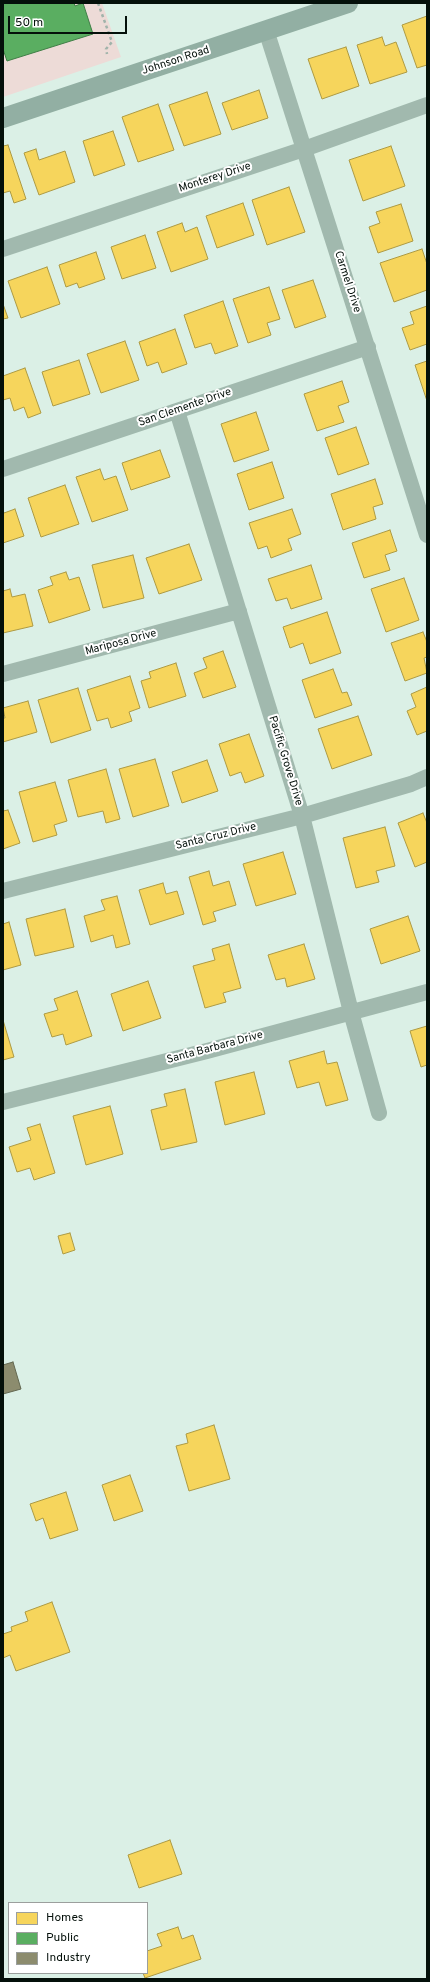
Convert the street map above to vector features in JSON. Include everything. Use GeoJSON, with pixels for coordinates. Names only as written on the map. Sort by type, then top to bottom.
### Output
{"type":"FeatureCollection","features":[{"type":"Feature","properties":{"kind":"main road","name":"Johnson Road"},"geometry":{"type":"LineString","coordinates":[[3,118],[348,3]]}},
{"type":"Feature","properties":{"kind":"street","name":"Carmel Drive"},"geometry":{"type":"LineString","coordinates":[[266,30],[427,535]]}},
{"type":"Feature","properties":{"kind":"street","name":"Monterey Drive"},"geometry":{"type":"LineString","coordinates":[[3,248],[304,149],[427,105]]}},
{"type":"Feature","properties":{"kind":"street","name":"San Clemente Drive"},"geometry":{"type":"LineString","coordinates":[[3,469],[368,347]]}},
{"type":"Feature","properties":{"kind":"street","name":"Pacific Grove Drive"},"geometry":{"type":"LineString","coordinates":[[177,411],[302,816],[351,1012],[379,1114]]}},
{"type":"Feature","properties":{"kind":"street","name":"Mariposa Drive"},"geometry":{"type":"LineString","coordinates":[[3,674],[239,611]]}},
{"type":"Feature","properties":{"kind":"street","name":"Santa Cruz Drive"},"geometry":{"type":"LineString","coordinates":[[3,891],[302,816],[412,784],[427,776]]}},
{"type":"Feature","properties":{"kind":"street","name":"Santa Barbara Drive"},"geometry":{"type":"LineString","coordinates":[[3,1102],[207,1051],[427,992]]}},
{"type":"Feature","properties":{"kind":"path"},"geometry":{"type":"LineString","coordinates":[[98,3],[112,42],[106,49],[107,54]]}},
{"type":"Feature","properties":{"kind":"shaded area"},"geometry":{"type":"Polygon","coordinates":[[[3,3],[102,3],[121,57],[3,97],[3,3]]]}},
{"type":"Feature","properties":{"kind":"building: Homes"},"geometry":{"type":"Polygon","coordinates":[[[427,16],[427,65],[417,68],[402,25],[427,16]]]}},
{"type":"Feature","properties":{"kind":"building: Homes"},"geometry":{"type":"Polygon","coordinates":[[[382,37],[385,46],[396,42],[407,72],[370,84],[357,45],[382,37]]]}},
{"type":"Feature","properties":{"kind":"building: Homes"},"geometry":{"type":"Polygon","coordinates":[[[346,47],[359,86],[322,99],[308,59],[346,47]]]}},
{"type":"Feature","properties":{"kind":"building: Homes"},"geometry":{"type":"Polygon","coordinates":[[[259,90],[268,118],[232,130],[222,103],[259,90]]]}},
{"type":"Feature","properties":{"kind":"building: Homes"},"geometry":{"type":"Polygon","coordinates":[[[207,92],[221,134],[184,146],[169,105],[207,92]]]}},
{"type":"Feature","properties":{"kind":"building: Homes"},"geometry":{"type":"Polygon","coordinates":[[[158,104],[174,150],[138,162],[122,117],[158,104]]]}},
{"type":"Feature","properties":{"kind":"building: Homes"},"geometry":{"type":"Polygon","coordinates":[[[113,131],[125,165],[94,176],[83,141],[113,131]]]}},
{"type":"Feature","properties":{"kind":"building: Homes"},"geometry":{"type":"Polygon","coordinates":[[[8,145],[26,199],[14,203],[10,191],[3,193],[3,146],[8,145]]]}},
{"type":"Feature","properties":{"kind":"building: Homes"},"geometry":{"type":"Polygon","coordinates":[[[391,146],[405,186],[363,201],[349,160],[391,146]]]}},
{"type":"Feature","properties":{"kind":"building: Homes"},"geometry":{"type":"Polygon","coordinates":[[[36,149],[39,160],[65,151],[75,182],[39,195],[24,153],[36,149]]]}},
{"type":"Feature","properties":{"kind":"building: Homes"},"geometry":{"type":"Polygon","coordinates":[[[289,187],[305,232],[267,245],[252,200],[289,187]]]}},
{"type":"Feature","properties":{"kind":"building: Homes"},"geometry":{"type":"Polygon","coordinates":[[[243,203],[254,235],[217,248],[206,216],[243,203]]]}},
{"type":"Feature","properties":{"kind":"building: Homes"},"geometry":{"type":"Polygon","coordinates":[[[401,204],[413,241],[378,253],[369,227],[380,223],[376,212],[401,204]]]}},
{"type":"Feature","properties":{"kind":"building: Homes"},"geometry":{"type":"Polygon","coordinates":[[[182,223],[185,232],[197,227],[208,259],[171,272],[157,232],[182,223]]]}},
{"type":"Feature","properties":{"kind":"building: Homes"},"geometry":{"type":"Polygon","coordinates":[[[145,235],[156,268],[122,279],[111,247],[145,235]]]}},
{"type":"Feature","properties":{"kind":"building: Homes"},"geometry":{"type":"Polygon","coordinates":[[[422,249],[427,264],[427,290],[394,302],[380,263],[422,249]]]}},
{"type":"Feature","properties":{"kind":"building: Homes"},"geometry":{"type":"Polygon","coordinates":[[[96,252],[105,279],[79,288],[77,283],[66,287],[59,265],[96,252]]]}},
{"type":"Feature","properties":{"kind":"building: Homes"},"geometry":{"type":"Polygon","coordinates":[[[47,267],[60,304],[21,318],[8,281],[47,267]]]}},
{"type":"Feature","properties":{"kind":"building: Homes"},"geometry":{"type":"Polygon","coordinates":[[[313,280],[326,317],[295,328],[282,290],[313,280]]]}},
{"type":"Feature","properties":{"kind":"building: Homes"},"geometry":{"type":"Polygon","coordinates":[[[269,287],[280,319],[267,323],[271,335],[248,343],[233,299],[269,287]]]}},
{"type":"Feature","properties":{"kind":"building: Homes"},"geometry":{"type":"Polygon","coordinates":[[[223,301],[238,346],[215,354],[211,343],[195,348],[184,315],[223,301]]]}},
{"type":"Feature","properties":{"kind":"building: Homes"},"geometry":{"type":"Polygon","coordinates":[[[3,304],[8,318],[3,319],[3,304]]]}},
{"type":"Feature","properties":{"kind":"building: Homes"},"geometry":{"type":"Polygon","coordinates":[[[427,306],[427,344],[410,350],[402,328],[414,324],[410,312],[427,306]]]}},
{"type":"Feature","properties":{"kind":"building: Homes"},"geometry":{"type":"Polygon","coordinates":[[[175,329],[187,364],[162,373],[158,362],[147,366],[139,342],[175,329]]]}},
{"type":"Feature","properties":{"kind":"building: Homes"},"geometry":{"type":"Polygon","coordinates":[[[125,341],[139,380],[101,393],[87,354],[125,341]]]}},
{"type":"Feature","properties":{"kind":"building: Homes"},"geometry":{"type":"Polygon","coordinates":[[[79,360],[90,394],[53,406],[42,372],[79,360]]]}},
{"type":"Feature","properties":{"kind":"building: Homes"},"geometry":{"type":"Polygon","coordinates":[[[427,361],[427,401],[415,365],[427,361]]]}},
{"type":"Feature","properties":{"kind":"building: Homes"},"geometry":{"type":"Polygon","coordinates":[[[25,368],[41,413],[28,418],[24,407],[14,411],[10,398],[3,400],[3,376],[25,368]]]}},
{"type":"Feature","properties":{"kind":"building: Homes"},"geometry":{"type":"Polygon","coordinates":[[[342,381],[349,402],[338,406],[344,422],[317,431],[304,394],[342,381]]]}},
{"type":"Feature","properties":{"kind":"building: Homes"},"geometry":{"type":"Polygon","coordinates":[[[256,412],[269,450],[234,462],[221,424],[256,412]]]}},
{"type":"Feature","properties":{"kind":"building: Homes"},"geometry":{"type":"Polygon","coordinates":[[[356,427],[369,464],[338,475],[325,438],[356,427]]]}},
{"type":"Feature","properties":{"kind":"building: Homes"},"geometry":{"type":"Polygon","coordinates":[[[160,450],[170,477],[131,490],[122,463],[160,450]]]}},
{"type":"Feature","properties":{"kind":"building: Homes"},"geometry":{"type":"Polygon","coordinates":[[[272,462],[284,498],[249,510],[237,474],[272,462]]]}},
{"type":"Feature","properties":{"kind":"building: Homes"},"geometry":{"type":"Polygon","coordinates":[[[100,469],[104,480],[116,476],[128,510],[92,522],[76,477],[100,469]]]}},
{"type":"Feature","properties":{"kind":"building: Homes"},"geometry":{"type":"Polygon","coordinates":[[[375,479],[383,504],[373,507],[376,519],[343,530],[331,494],[375,479]]]}},
{"type":"Feature","properties":{"kind":"building: Homes"},"geometry":{"type":"Polygon","coordinates":[[[65,485],[79,524],[41,537],[28,498],[65,485]]]}},
{"type":"Feature","properties":{"kind":"building: Homes"},"geometry":{"type":"Polygon","coordinates":[[[15,509],[24,536],[3,543],[3,510],[4,513],[15,509]]]}},
{"type":"Feature","properties":{"kind":"building: Homes"},"geometry":{"type":"Polygon","coordinates":[[[292,509],[301,534],[288,539],[292,550],[271,558],[267,546],[258,549],[249,523],[292,509]]]}},
{"type":"Feature","properties":{"kind":"building: Homes"},"geometry":{"type":"Polygon","coordinates":[[[390,530],[397,551],[385,555],[390,570],[364,578],[352,543],[390,530]]]}},
{"type":"Feature","properties":{"kind":"building: Homes"},"geometry":{"type":"Polygon","coordinates":[[[189,544],[202,580],[159,594],[146,558],[189,544]]]}},
{"type":"Feature","properties":{"kind":"building: Homes"},"geometry":{"type":"Polygon","coordinates":[[[133,555],[144,598],[103,608],[92,565],[133,555]]]}},
{"type":"Feature","properties":{"kind":"building: Homes"},"geometry":{"type":"Polygon","coordinates":[[[311,565],[322,599],[291,609],[287,598],[276,601],[268,579],[311,565]]]}},
{"type":"Feature","properties":{"kind":"building: Homes"},"geometry":{"type":"Polygon","coordinates":[[[66,572],[69,580],[79,577],[90,610],[49,623],[38,590],[53,585],[50,577],[66,572]]]}},
{"type":"Feature","properties":{"kind":"building: Homes"},"geometry":{"type":"Polygon","coordinates":[[[404,578],[419,620],[386,632],[371,589],[404,578]]]}},
{"type":"Feature","properties":{"kind":"building: Homes"},"geometry":{"type":"Polygon","coordinates":[[[10,589],[12,597],[25,594],[33,626],[3,633],[3,591],[10,589]]]}},
{"type":"Feature","properties":{"kind":"building: Homes"},"geometry":{"type":"Polygon","coordinates":[[[327,612],[341,653],[310,664],[303,643],[290,648],[283,627],[327,612]]]}},
{"type":"Feature","properties":{"kind":"building: Homes"},"geometry":{"type":"Polygon","coordinates":[[[423,632],[427,642],[427,657],[424,658],[427,673],[405,681],[391,643],[423,632]]]}},
{"type":"Feature","properties":{"kind":"building: Homes"},"geometry":{"type":"Polygon","coordinates":[[[223,651],[236,687],[203,698],[194,673],[207,668],[203,658],[223,651]]]}},
{"type":"Feature","properties":{"kind":"building: Homes"},"geometry":{"type":"Polygon","coordinates":[[[176,663],[186,696],[149,708],[141,681],[151,678],[149,672],[176,663]]]}},
{"type":"Feature","properties":{"kind":"building: Homes"},"geometry":{"type":"Polygon","coordinates":[[[333,669],[342,693],[347,692],[352,705],[315,718],[302,680],[333,669]]]}},
{"type":"Feature","properties":{"kind":"building: Homes"},"geometry":{"type":"Polygon","coordinates":[[[130,676],[140,708],[129,712],[132,721],[111,728],[108,718],[97,721],[87,690],[130,676]]]}},
{"type":"Feature","properties":{"kind":"building: Homes"},"geometry":{"type":"Polygon","coordinates":[[[427,687],[427,731],[417,735],[407,711],[416,707],[411,694],[427,687]]]}},
{"type":"Feature","properties":{"kind":"building: Homes"},"geometry":{"type":"Polygon","coordinates":[[[78,688],[91,730],[51,743],[38,700],[78,688]]]}},
{"type":"Feature","properties":{"kind":"building: Homes"},"geometry":{"type":"Polygon","coordinates":[[[28,701],[37,732],[3,742],[3,718],[5,718],[3,708],[28,701]]]}},
{"type":"Feature","properties":{"kind":"building: Homes"},"geometry":{"type":"Polygon","coordinates":[[[358,716],[372,755],[332,769],[318,729],[358,716]]]}},
{"type":"Feature","properties":{"kind":"building: Homes"},"geometry":{"type":"Polygon","coordinates":[[[249,734],[264,776],[245,783],[241,772],[230,776],[219,744],[249,734]]]}},
{"type":"Feature","properties":{"kind":"building: Homes"},"geometry":{"type":"Polygon","coordinates":[[[155,759],[169,806],[133,817],[119,769],[155,759]]]}},
{"type":"Feature","properties":{"kind":"building: Homes"},"geometry":{"type":"Polygon","coordinates":[[[207,760],[218,791],[182,803],[172,772],[207,760]]]}},
{"type":"Feature","properties":{"kind":"building: Homes"},"geometry":{"type":"Polygon","coordinates":[[[106,769],[120,819],[106,823],[103,811],[78,817],[68,780],[106,769]]]}},
{"type":"Feature","properties":{"kind":"building: Homes"},"geometry":{"type":"Polygon","coordinates":[[[55,782],[67,821],[54,825],[57,835],[33,842],[19,792],[55,782]]]}},
{"type":"Feature","properties":{"kind":"building: Homes"},"geometry":{"type":"Polygon","coordinates":[[[8,810],[20,843],[3,849],[3,811],[8,810]]]}},
{"type":"Feature","properties":{"kind":"building: Homes"},"geometry":{"type":"Polygon","coordinates":[[[423,813],[427,823],[427,862],[415,867],[398,823],[423,813]]]}},
{"type":"Feature","properties":{"kind":"building: Homes"},"geometry":{"type":"Polygon","coordinates":[[[385,827],[395,866],[376,871],[379,882],[356,888],[343,838],[385,827]]]}},
{"type":"Feature","properties":{"kind":"building: Homes"},"geometry":{"type":"Polygon","coordinates":[[[283,852],[296,894],[256,906],[243,864],[283,852]]]}},
{"type":"Feature","properties":{"kind":"building: Homes"},"geometry":{"type":"Polygon","coordinates":[[[209,871],[213,886],[229,881],[236,905],[213,912],[216,921],[203,925],[189,877],[209,871]]]}},
{"type":"Feature","properties":{"kind":"building: Homes"},"geometry":{"type":"Polygon","coordinates":[[[163,883],[166,894],[177,891],[184,914],[150,925],[139,890],[163,883]]]}},
{"type":"Feature","properties":{"kind":"building: Homes"},"geometry":{"type":"Polygon","coordinates":[[[117,896],[130,944],[116,948],[113,935],[91,942],[84,916],[105,910],[101,900],[117,896]]]}},
{"type":"Feature","properties":{"kind":"building: Homes"},"geometry":{"type":"Polygon","coordinates":[[[65,909],[74,947],[35,956],[26,919],[65,909]]]}},
{"type":"Feature","properties":{"kind":"building: Homes"},"geometry":{"type":"Polygon","coordinates":[[[408,916],[420,951],[381,964],[370,929],[408,916]]]}},
{"type":"Feature","properties":{"kind":"building: Homes"},"geometry":{"type":"Polygon","coordinates":[[[9,922],[21,965],[3,970],[3,924],[9,922]]]}},
{"type":"Feature","properties":{"kind":"building: Homes"},"geometry":{"type":"Polygon","coordinates":[[[229,944],[241,988],[223,993],[226,1002],[205,1008],[193,966],[215,960],[212,949],[229,944]]]}},
{"type":"Feature","properties":{"kind":"building: Homes"},"geometry":{"type":"Polygon","coordinates":[[[304,944],[315,979],[287,987],[285,978],[276,980],[268,955],[304,944]]]}},
{"type":"Feature","properties":{"kind":"building: Homes"},"geometry":{"type":"Polygon","coordinates":[[[148,981],[161,1018],[123,1031],[111,994],[148,981]]]}},
{"type":"Feature","properties":{"kind":"building: Homes"},"geometry":{"type":"Polygon","coordinates":[[[77,991],[92,1036],[66,1045],[63,1034],[52,1037],[44,1014],[58,1010],[54,999],[77,991]]]}},
{"type":"Feature","properties":{"kind":"building: Homes"},"geometry":{"type":"Polygon","coordinates":[[[3,1020],[14,1057],[3,1060],[3,1020]]]}},
{"type":"Feature","properties":{"kind":"building: Homes"},"geometry":{"type":"Polygon","coordinates":[[[427,1026],[427,1065],[421,1067],[410,1031],[427,1026]]]}},
{"type":"Feature","properties":{"kind":"building: Homes"},"geometry":{"type":"Polygon","coordinates":[[[324,1051],[327,1064],[337,1062],[348,1100],[326,1106],[319,1082],[297,1088],[289,1061],[324,1051]]]}},
{"type":"Feature","properties":{"kind":"building: Homes"},"geometry":{"type":"Polygon","coordinates":[[[254,1072],[265,1114],[225,1125],[215,1082],[254,1072]]]}},
{"type":"Feature","properties":{"kind":"building: Homes"},"geometry":{"type":"Polygon","coordinates":[[[185,1089],[197,1142],[161,1150],[151,1110],[167,1106],[164,1094],[185,1089]]]}},
{"type":"Feature","properties":{"kind":"building: Homes"},"geometry":{"type":"Polygon","coordinates":[[[110,1106],[123,1154],[86,1165],[73,1116],[110,1106]]]}},
{"type":"Feature","properties":{"kind":"building: Homes"},"geometry":{"type":"Polygon","coordinates":[[[40,1124],[55,1173],[34,1180],[30,1168],[17,1172],[9,1147],[31,1140],[27,1128],[40,1124]]]}},
{"type":"Feature","properties":{"kind":"building: Homes"},"geometry":{"type":"Polygon","coordinates":[[[70,1233],[75,1250],[63,1254],[58,1236],[70,1233]]]}},
{"type":"Feature","properties":{"kind":"building: Homes"},"geometry":{"type":"Polygon","coordinates":[[[214,1425],[230,1479],[189,1491],[176,1446],[188,1443],[186,1434],[214,1425]]]}},
{"type":"Feature","properties":{"kind":"building: Homes"},"geometry":{"type":"Polygon","coordinates":[[[130,1475],[143,1511],[114,1521],[102,1485],[130,1475]]]}},
{"type":"Feature","properties":{"kind":"building: Homes"},"geometry":{"type":"Polygon","coordinates":[[[66,1492],[78,1530],[50,1539],[43,1518],[36,1521],[30,1504],[66,1492]]]}},
{"type":"Feature","properties":{"kind":"building: Homes"},"geometry":{"type":"Polygon","coordinates":[[[52,1602],[70,1652],[16,1671],[10,1655],[3,1658],[3,1634],[12,1631],[11,1627],[28,1621],[25,1612],[52,1602]]]}},
{"type":"Feature","properties":{"kind":"building: Homes"},"geometry":{"type":"Polygon","coordinates":[[[170,1840],[182,1874],[139,1888],[128,1855],[170,1840]]]}},
{"type":"Feature","properties":{"kind":"building: Homes"},"geometry":{"type":"Polygon","coordinates":[[[178,1927],[182,1939],[193,1935],[201,1959],[145,1978],[143,1974],[148,1974],[148,1951],[162,1946],[157,1934],[178,1927]]]}},
{"type":"Feature","properties":{"kind":"building: Public"},"geometry":{"type":"Polygon","coordinates":[[[3,3],[74,3],[75,6],[83,3],[93,34],[7,61],[3,49],[3,3]]]}},
{"type":"Feature","properties":{"kind":"building: Industry"},"geometry":{"type":"Polygon","coordinates":[[[13,1362],[21,1389],[3,1394],[3,1365],[13,1362]]]}}]}
